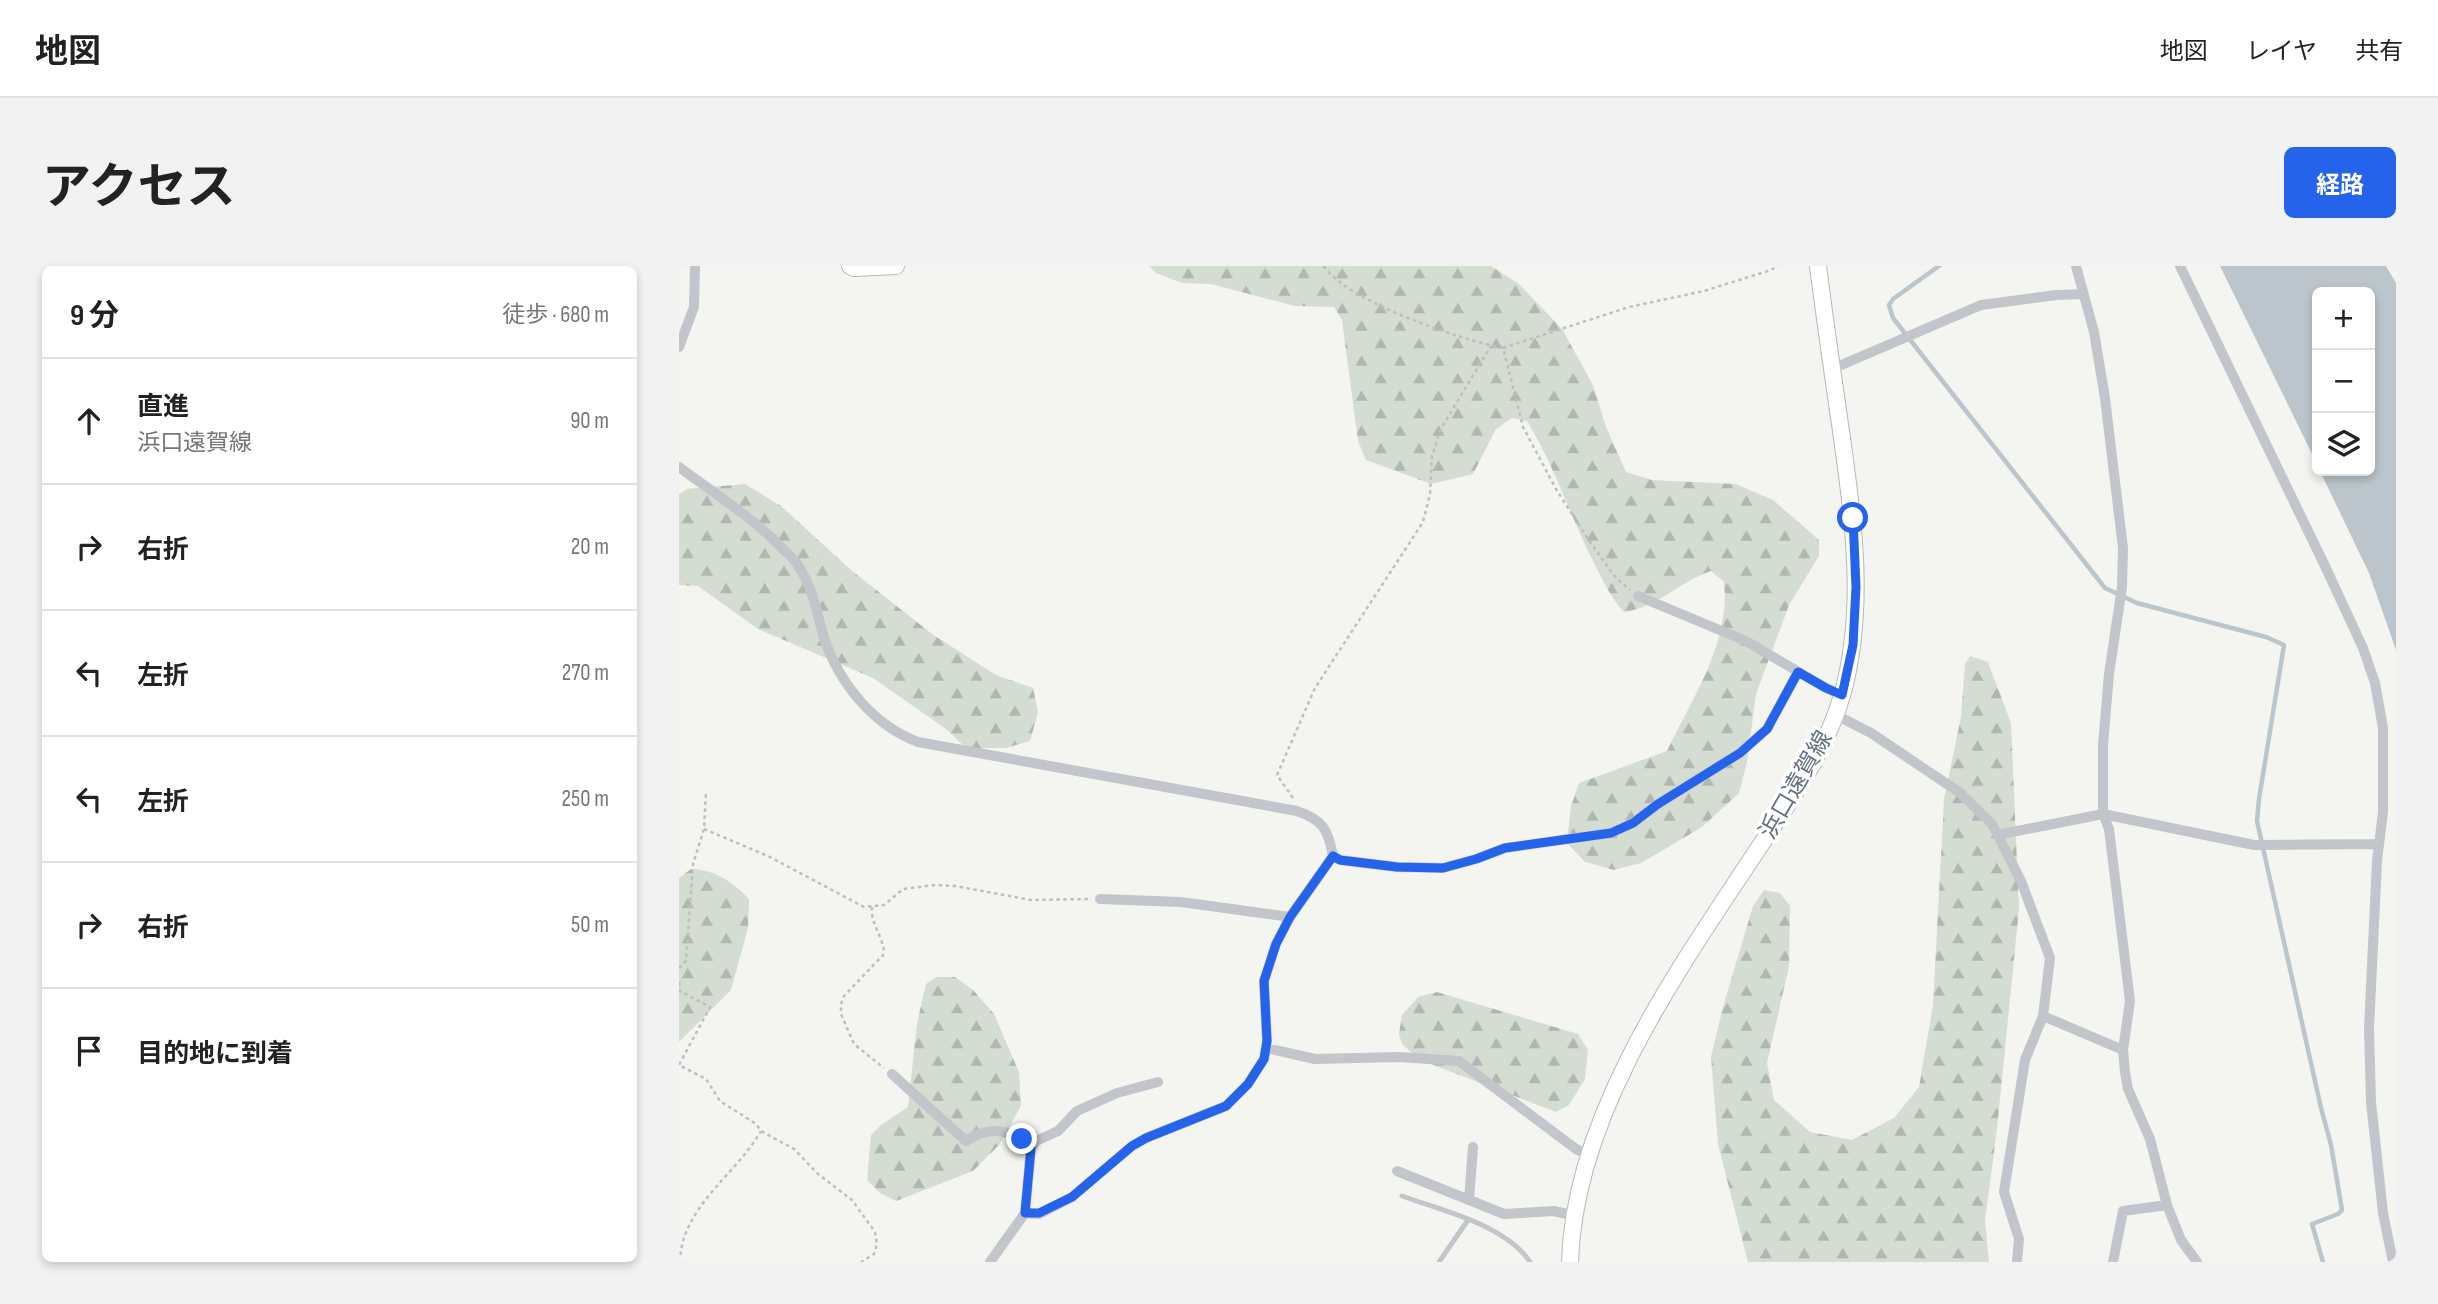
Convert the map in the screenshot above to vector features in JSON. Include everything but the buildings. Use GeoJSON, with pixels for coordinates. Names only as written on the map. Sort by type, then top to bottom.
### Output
{"type":"FeatureCollection","features":[{"type":"Feature","properties":{"kind":"main road"},"geometry":{"type":"LineString","coordinates":[[850,266],[896,266]]}},
{"type":"Feature","properties":{"kind":"main road","name":"浜口遠賀線"},"geometry":{"type":"LineString","coordinates":[[1570,1262],[1581,1187],[1599,1122],[1625,1067],[1691,951],[1806,776],[1842,695],[1853,645],[1856,587],[1853,518],[1818,266]]}},
{"type":"Feature","properties":{"kind":"street"},"geometry":{"type":"LineString","coordinates":[[679,347],[694,307],[695,266]]}},
{"type":"Feature","properties":{"kind":"street"},"geometry":{"type":"LineString","coordinates":[[2076,266],[2094,332],[2105,398],[2123,548],[2122,587],[2109,674],[2103,745],[2103,814],[2109,829],[2130,1001],[2123,1050],[2128,1089],[2150,1139],[2167,1205],[2182,1240],[2197,1262]]}},
{"type":"Feature","properties":{"kind":"street"},"geometry":{"type":"LineString","coordinates":[[2180,266],[2324,564],[2363,649],[2375,683],[2383,729],[2383,812],[2368,1029],[2371,1102],[2383,1213],[2393,1262]]}},
{"type":"Feature","properties":{"kind":"street"},"geometry":{"type":"LineString","coordinates":[[1832,369],[1981,305],[2084,294]]}},
{"type":"Feature","properties":{"kind":"street"},"geometry":{"type":"LineString","coordinates":[[679,467],[762,528],[798,564],[809,584],[825,640],[837,669],[866,707],[902,736],[918,742],[1297,811],[1323,825],[1333,856],[1290,917],[1276,944],[1264,981],[1264,1059],[1248,1084],[1226,1106],[1132,1146],[1072,1197],[1039,1213],[1025,1213]]}},
{"type":"Feature","properties":{"kind":"street"},"geometry":{"type":"LineString","coordinates":[[1638,596],[1746,641],[1842,695]]}},
{"type":"Feature","properties":{"kind":"street"},"geometry":{"type":"LineString","coordinates":[[1333,856],[1340,860],[1397,867],[1443,868],[1505,848],[1611,833],[1633,823],[1658,804],[1740,753],[1767,729],[1798,672]]}},
{"type":"Feature","properties":{"kind":"street"},"geometry":{"type":"LineString","coordinates":[[1834,714],[1871,733],[1959,792],[1992,824],[2021,881],[2050,958],[2043,1016],[2025,1060],[2004,1192],[2019,1239],[2017,1262]]}},
{"type":"Feature","properties":{"kind":"street"},"geometry":{"type":"LineString","coordinates":[[1997,835],[2103,814],[2254,845],[2379,844]]}},
{"type":"Feature","properties":{"kind":"street"},"geometry":{"type":"LineString","coordinates":[[1100,899],[1181,902],[1290,917]]}},
{"type":"Feature","properties":{"kind":"street"},"geometry":{"type":"LineString","coordinates":[[2043,1016],[2123,1050]]}},
{"type":"Feature","properties":{"kind":"street"},"geometry":{"type":"LineString","coordinates":[[1266,1048],[1315,1059],[1399,1057],[1459,1061],[1590,1156]]}},
{"type":"Feature","properties":{"kind":"street"},"geometry":{"type":"LineString","coordinates":[[892,1074],[966,1140],[975,1135],[995,1131],[1011,1133],[1031,1148]]}},
{"type":"Feature","properties":{"kind":"street"},"geometry":{"type":"LineString","coordinates":[[991,1262],[1025,1213],[1031,1148],[1036,1140],[1058,1131],[1077,1111],[1117,1093],[1158,1082]]}},
{"type":"Feature","properties":{"kind":"street"},"geometry":{"type":"LineString","coordinates":[[1469,1200],[1473,1147]]}},
{"type":"Feature","properties":{"kind":"street"},"geometry":{"type":"LineString","coordinates":[[1397,1171],[1504,1214],[1554,1211],[1576,1216]]}},
{"type":"Feature","properties":{"kind":"street"},"geometry":{"type":"LineString","coordinates":[[2113,1262],[2123,1211],[2167,1205]]}},
{"type":"Feature","properties":{"kind":"lane"},"geometry":{"type":"LineString","coordinates":[[1402,1196],[1500,1232],[1522,1249],[1530,1262]]}},
{"type":"Feature","properties":{"kind":"lane"},"geometry":{"type":"LineString","coordinates":[[1439,1262],[1468,1220]]}},
{"type":"Feature","properties":{"kind":"path"},"geometry":{"type":"LineString","coordinates":[[1324,266],[1345,288],[1368,301],[1490,346],[1503,348],[1629,307],[1704,291],[1778,266]]}},
{"type":"Feature","properties":{"kind":"path"},"geometry":{"type":"LineString","coordinates":[[1297,811],[1294,800],[1277,775],[1315,688],[1423,522],[1430,494],[1432,456],[1440,430],[1490,346]]}},
{"type":"Feature","properties":{"kind":"path"},"geometry":{"type":"LineString","coordinates":[[1503,348],[1523,427],[1556,489],[1616,578],[1638,596]]}},
{"type":"Feature","properties":{"kind":"path"},"geometry":{"type":"LineString","coordinates":[[679,968],[686,961],[693,864],[704,829],[706,792]]}},
{"type":"Feature","properties":{"kind":"path"},"geometry":{"type":"LineString","coordinates":[[704,829],[768,856],[864,907],[884,905],[903,889],[935,885],[1031,900],[1100,899]]}},
{"type":"Feature","properties":{"kind":"path"},"geometry":{"type":"LineString","coordinates":[[872,907],[871,914],[884,946],[884,954],[844,996],[841,1014],[855,1044],[892,1074]]}},
{"type":"Feature","properties":{"kind":"path"},"geometry":{"type":"LineString","coordinates":[[679,982],[680,991],[710,1007],[679,1065],[706,1079],[720,1101],[755,1124],[761,1131],[794,1149],[818,1174],[852,1200],[867,1218],[877,1244],[874,1254],[861,1262]]}},
{"type":"Feature","properties":{"kind":"path"},"geometry":{"type":"LineString","coordinates":[[680,1262],[686,1232],[699,1207],[752,1146],[761,1131]]}},
{"type":"Feature","properties":{"kind":"green space"},"geometry":{"type":"Polygon","coordinates":[[[1149,266],[1491,266],[1519,284],[1562,329],[1593,385],[1606,427],[1626,472],[1652,480],[1736,484],[1773,500],[1819,540],[1819,556],[1789,605],[1756,694],[1747,762],[1739,793],[1702,827],[1641,863],[1614,870],[1585,862],[1567,843],[1571,806],[1579,783],[1667,751],[1716,648],[1725,604],[1724,582],[1711,571],[1649,605],[1624,612],[1611,595],[1595,565],[1546,456],[1527,421],[1512,418],[1496,429],[1473,474],[1431,484],[1366,460],[1358,441],[1342,320],[1334,307],[1295,306],[1211,284],[1182,283],[1156,273],[1149,266]]]}},
{"type":"Feature","properties":{"kind":"green space"},"geometry":{"type":"Polygon","coordinates":[[[745,484],[781,506],[851,570],[932,634],[996,675],[1033,688],[1038,712],[1030,741],[1006,748],[966,748],[946,729],[873,678],[758,629],[698,586],[679,585],[679,494],[687,489],[745,484]]]}},
{"type":"Feature","properties":{"kind":"green space"},"geometry":{"type":"Polygon","coordinates":[[[1970,656],[1988,662],[2011,723],[2019,909],[1985,1221],[1989,1262],[1748,1262],[1718,1144],[1711,1057],[1753,906],[1764,890],[1780,893],[1790,906],[1789,966],[1767,1063],[1774,1100],[1810,1132],[1852,1140],[1894,1118],[1919,1087],[1933,1005],[1944,799],[1961,717],[1965,664],[1970,656]]]}},
{"type":"Feature","properties":{"kind":"green space"},"geometry":{"type":"Polygon","coordinates":[[[691,869],[723,878],[749,899],[748,928],[731,990],[679,1042],[679,878],[691,869]]]}},
{"type":"Feature","properties":{"kind":"green space"},"geometry":{"type":"Polygon","coordinates":[[[936,977],[955,977],[973,990],[994,1014],[1019,1072],[1021,1106],[999,1145],[973,1171],[896,1201],[880,1193],[867,1180],[871,1135],[908,1107],[917,1023],[926,984],[936,977]]]}},
{"type":"Feature","properties":{"kind":"green space"},"geometry":{"type":"Polygon","coordinates":[[[1437,992],[1578,1034],[1588,1050],[1585,1079],[1569,1105],[1556,1112],[1420,1060],[1402,1044],[1399,1034],[1402,1015],[1418,997],[1437,992]]]}},
{"type":"Feature","properties":{"kind":"shaded area"},"geometry":{"type":"Polygon","coordinates":[[[2220,266],[2386,266],[2396,283],[2396,650],[2369,573],[2322,476],[2375,476],[2375,287],[2312,287],[2312,454],[2220,266]]]}},
{"type":"Feature","properties":{"kind":"waterway"},"geometry":{"type":"LineString","coordinates":[[1939,266],[1893,299],[1889,305],[1893,318],[2105,588],[2137,603],[2266,637],[2284,645],[2257,821],[2331,1145],[2342,1210],[2312,1224],[2323,1262]]}},
{"type":"Feature","properties":{"kind":"route"},"geometry":{"type":"LineString","coordinates":[[1022,1139],[1031,1148],[1025,1213],[1039,1213],[1072,1197],[1132,1146],[1226,1106],[1248,1084],[1264,1059],[1267,1041],[1264,981],[1276,944],[1290,917],[1333,856],[1340,860],[1397,867],[1443,868],[1505,848],[1611,833],[1633,823],[1658,804],[1740,753],[1767,729],[1798,672],[1842,695],[1853,645],[1856,587],[1853,518]]}}]}
